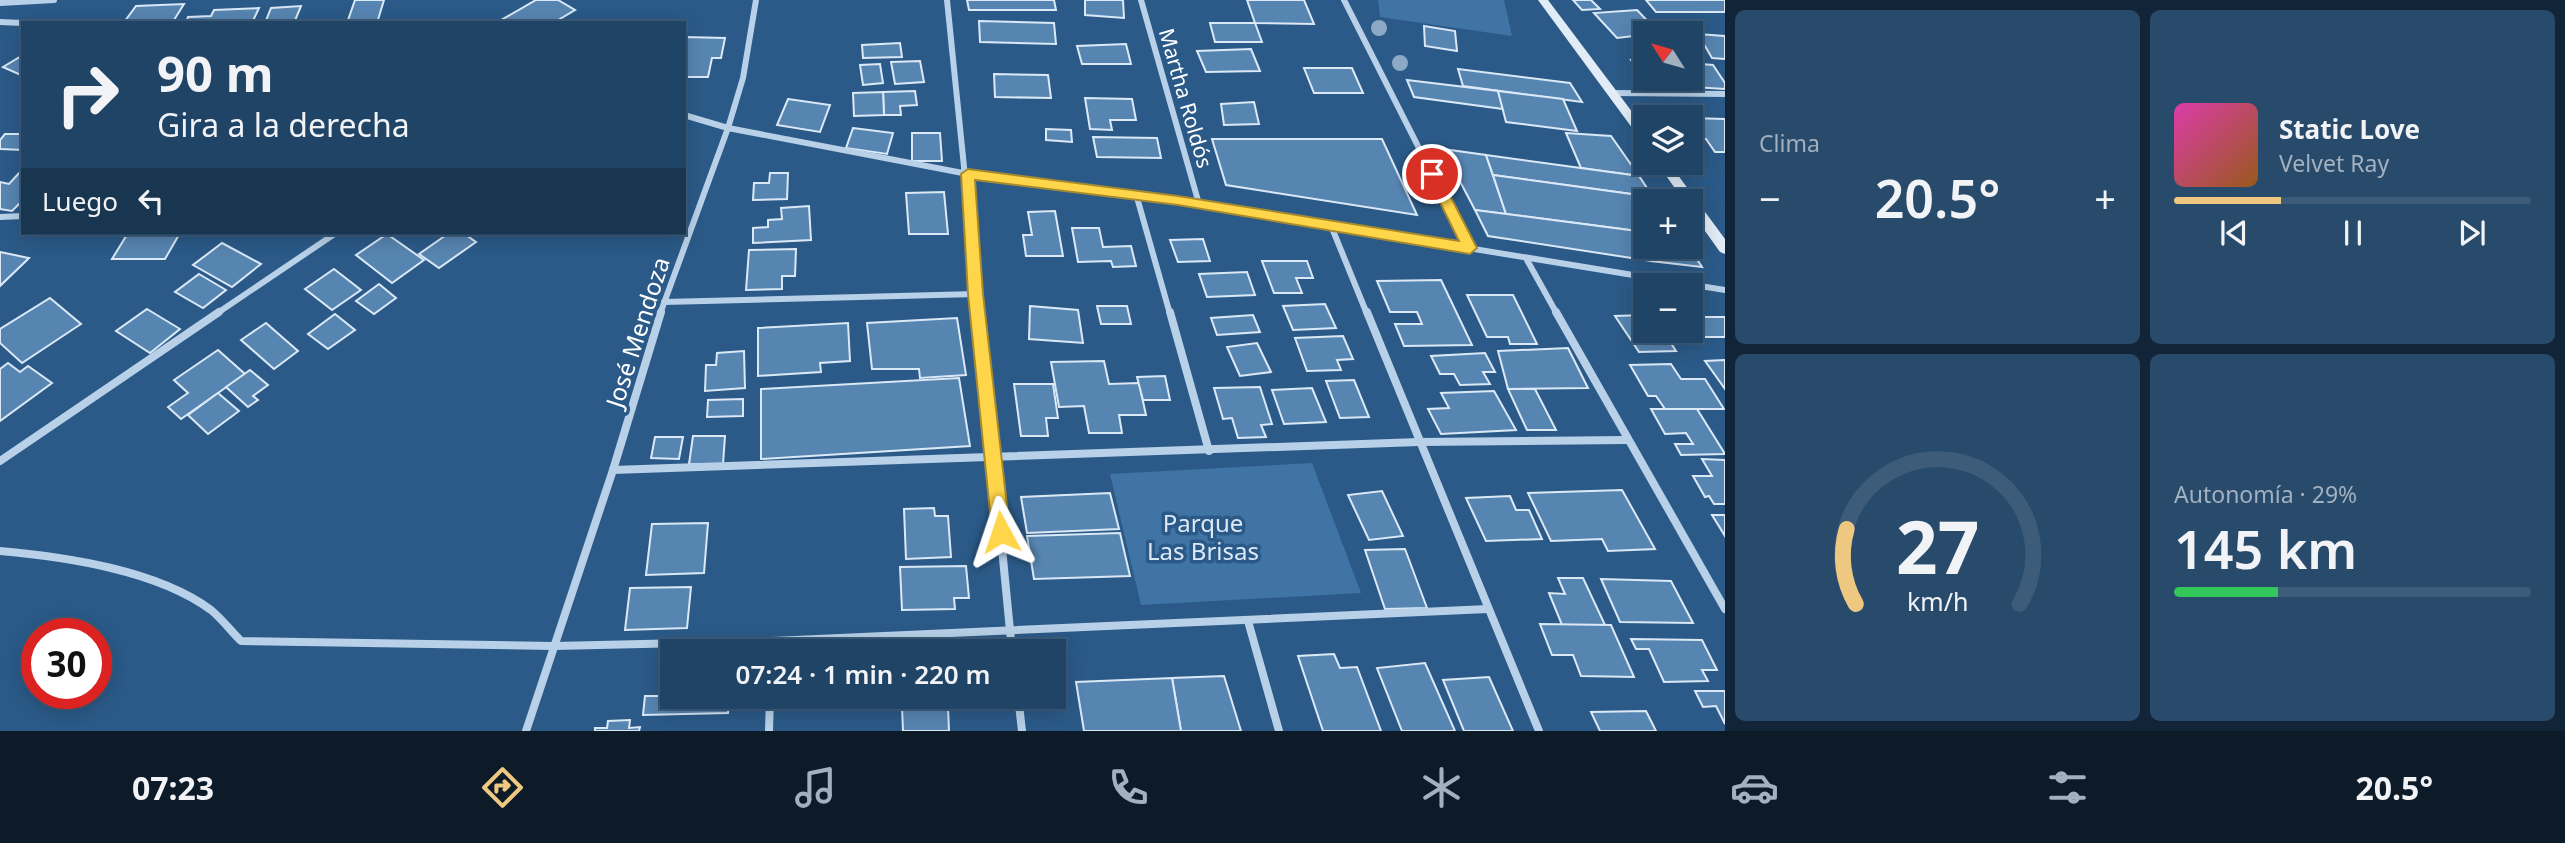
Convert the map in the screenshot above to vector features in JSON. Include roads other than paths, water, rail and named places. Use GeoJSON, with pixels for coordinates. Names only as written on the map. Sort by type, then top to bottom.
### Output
{"type":"FeatureCollection","features":[{"type":"Feature","properties":{"kind":"street"},"geometry":{"type":"LineString","coordinates":[[0,3],[54,0]]}},
{"type":"Feature","properties":{"kind":"street","name":"José Mendoza"},"geometry":{"type":"LineString","coordinates":[[526,731],[613,470],[664,302],[728,128],[743,78],[756,0]]}},
{"type":"Feature","properties":{"kind":"street"},"geometry":{"type":"LineString","coordinates":[[947,0],[968,174],[976,294],[1011,639]]}},
{"type":"Feature","properties":{"kind":"street","name":"Martha Roldós"},"geometry":{"type":"LineString","coordinates":[[1142,0],[1199,204]]}},
{"type":"Feature","properties":{"kind":"street"},"geometry":{"type":"LineString","coordinates":[[1344,0],[1470,248]]}},
{"type":"Feature","properties":{"kind":"street"},"geometry":{"type":"LineString","coordinates":[[1543,0],[1633,120]]}},
{"type":"Feature","properties":{"kind":"street"},"geometry":{"type":"LineString","coordinates":[[0,22],[21,23]]}},
{"type":"Feature","properties":{"kind":"street"},"geometry":{"type":"LineString","coordinates":[[1613,93],[1725,94]]}},
{"type":"Feature","properties":{"kind":"street"},"geometry":{"type":"LineString","coordinates":[[686,116],[728,128],[968,174],[1136,194],[1332,228],[1470,248],[1527,260],[1725,290]]}},
{"type":"Feature","properties":{"kind":"street"},"geometry":{"type":"LineString","coordinates":[[1672,175],[1725,249]]}},
{"type":"Feature","properties":{"kind":"street"},"geometry":{"type":"LineString","coordinates":[[1136,194],[1209,451]]}},
{"type":"Feature","properties":{"kind":"street"},"geometry":{"type":"LineString","coordinates":[[0,217],[21,214]]}},
{"type":"Feature","properties":{"kind":"street"},"geometry":{"type":"LineString","coordinates":[[1332,228],[1539,731]]}},
{"type":"Feature","properties":{"kind":"street"},"geometry":{"type":"LineString","coordinates":[[0,461],[334,235]]}},
{"type":"Feature","properties":{"kind":"street"},"geometry":{"type":"LineString","coordinates":[[1527,260],[1626,440],[1725,609]]}},
{"type":"Feature","properties":{"kind":"street"},"geometry":{"type":"LineString","coordinates":[[664,302],[976,294]]}},
{"type":"Feature","properties":{"kind":"street"},"geometry":{"type":"LineString","coordinates":[[613,470],[1419,442],[1626,440]]}},
{"type":"Feature","properties":{"kind":"street"},"geometry":{"type":"LineString","coordinates":[[0,551],[43,554],[104,568],[168,588],[210,609],[241,641],[554,646],[660,644]]}},
{"type":"Feature","properties":{"kind":"street"},"geometry":{"type":"LineString","coordinates":[[820,639],[1488,609]]}},
{"type":"Feature","properties":{"kind":"street"},"geometry":{"type":"LineString","coordinates":[[1248,621],[1279,731]]}},
{"type":"Feature","properties":{"kind":"street"},"geometry":{"type":"LineString","coordinates":[[769,731],[770,709]]}},
{"type":"Feature","properties":{"kind":"street"},"geometry":{"type":"LineString","coordinates":[[1019,709],[1022,731]]}},
{"type":"Feature","properties":{"kind":"park label","name":"Parque Las Brisas"},"geometry":{"type":"Point","coordinates":[1203,536]}}]}
